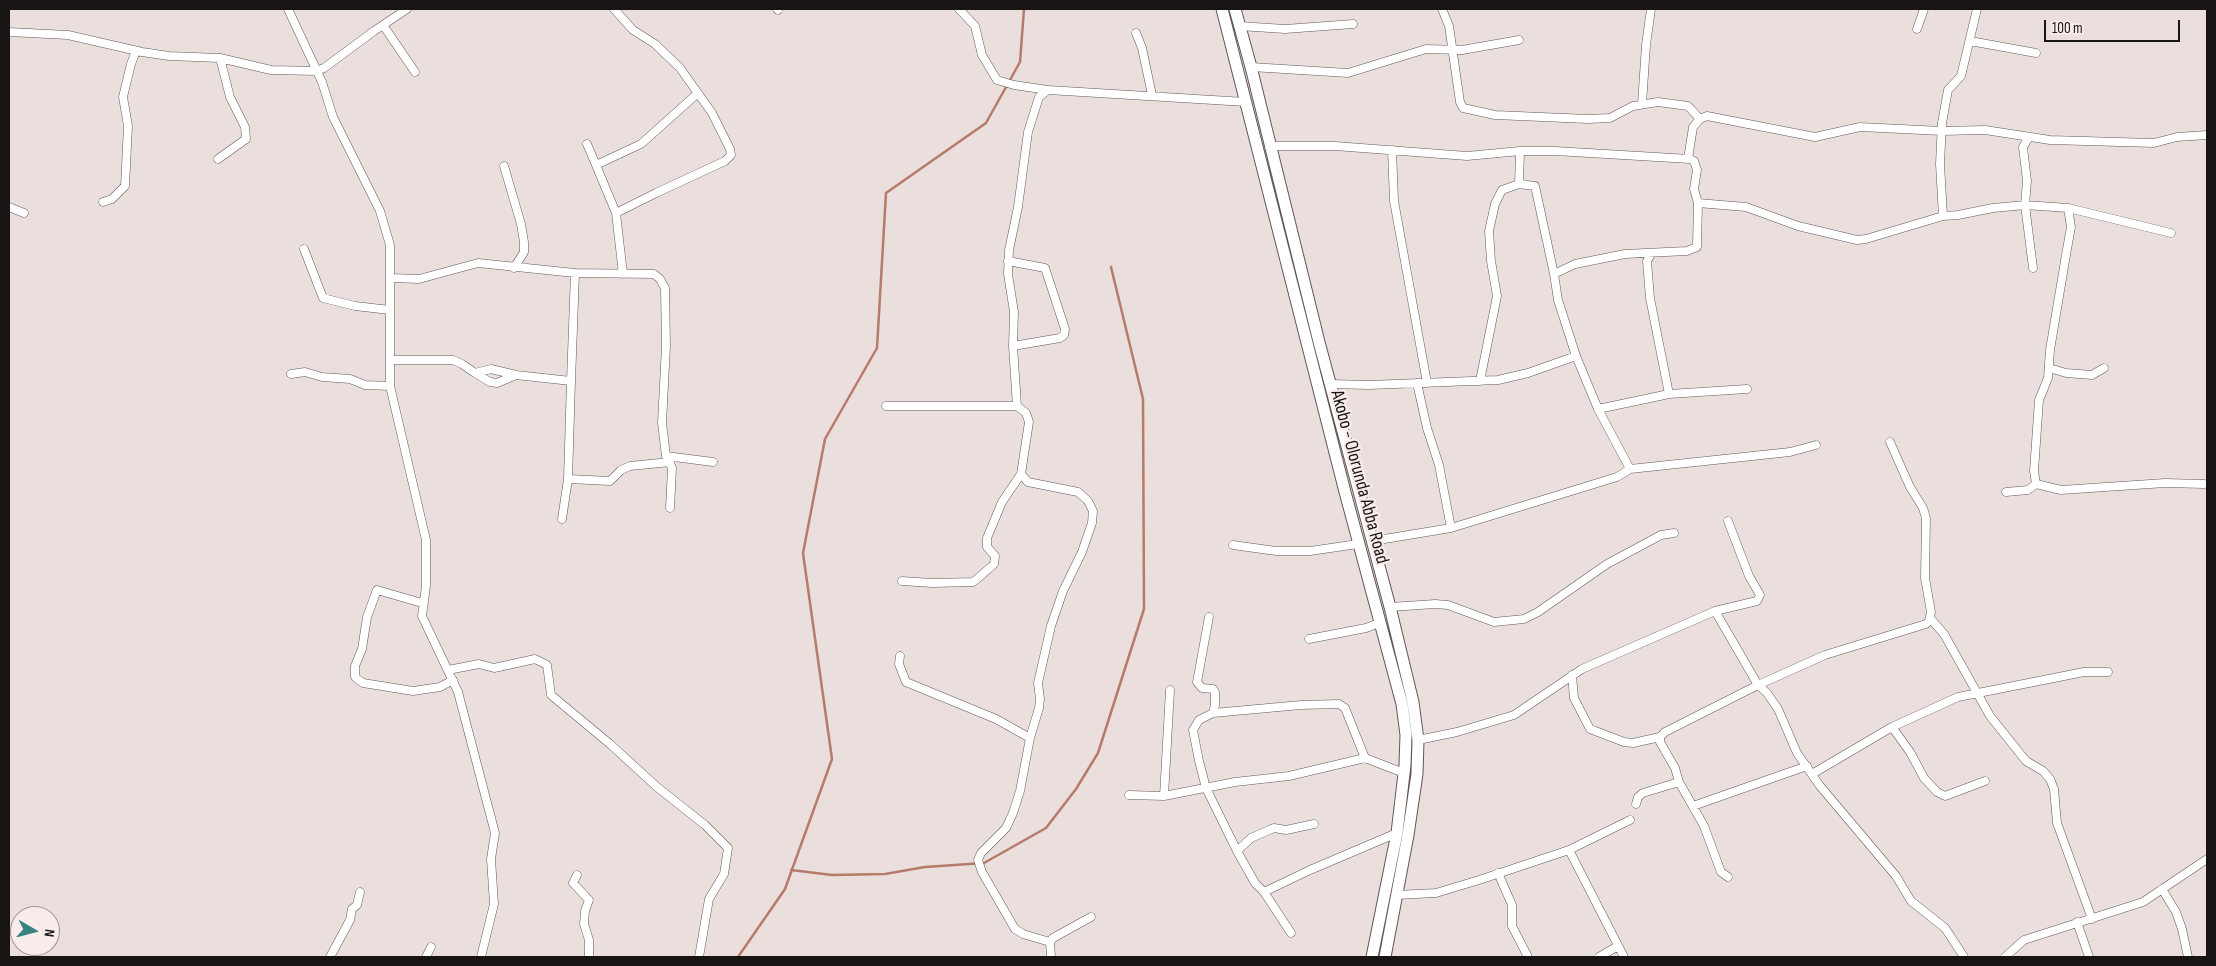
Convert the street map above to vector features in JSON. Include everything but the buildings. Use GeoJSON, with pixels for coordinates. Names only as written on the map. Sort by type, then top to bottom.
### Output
{"type":"FeatureCollection","features":[{"type":"Feature","properties":{"kind":"main road","name":"Akobo - Olorunda Abba Road"},"geometry":{"type":"LineString","coordinates":[[1222,9],[1358,544],[1402,704],[1406,735],[1397,833],[1372,957]]}},
{"type":"Feature","properties":{"kind":"main road","name":"Akobo - Olorunda Abba Road"},"geometry":{"type":"LineString","coordinates":[[1235,9],[1413,702],[1418,740],[1417,774],[1410,826],[1385,957]]}},
{"type":"Feature","properties":{"kind":"main road"},"geometry":{"type":"LineString","coordinates":[[1385,645],[1399,642]]}},
{"type":"Feature","properties":{"kind":"street"},"geometry":{"type":"LineString","coordinates":[[288,9],[322,82],[333,116],[380,211],[390,245],[390,386],[426,540],[426,586],[422,603],[422,616],[448,670],[463,707],[496,834],[491,859],[494,904],[481,957]]}},
{"type":"Feature","properties":{"kind":"street"},"geometry":{"type":"LineString","coordinates":[[9,32],[68,35],[136,51],[169,56],[220,58],[271,70],[316,71],[324,68],[407,9]]}},
{"type":"Feature","properties":{"kind":"street"},"geometry":{"type":"LineString","coordinates":[[614,9],[633,30],[668,55],[712,113],[730,149],[730,155],[725,161],[656,192],[616,214]]}},
{"type":"Feature","properties":{"kind":"street"},"geometry":{"type":"LineString","coordinates":[[959,9],[975,26],[982,55],[997,80],[1014,86],[1048,90],[1246,102]]}},
{"type":"Feature","properties":{"kind":"street"},"geometry":{"type":"LineString","coordinates":[[1442,9],[1449,26],[1460,102],[1463,108],[1504,115],[1588,119],[1610,118],[1634,106],[1658,102],[1688,106],[1700,118]]}},
{"type":"Feature","properties":{"kind":"street"},"geometry":{"type":"LineString","coordinates":[[1642,104],[1646,45],[1651,9]]}},
{"type":"Feature","properties":{"kind":"street"},"geometry":{"type":"LineString","coordinates":[[1917,29],[1924,9]]}},
{"type":"Feature","properties":{"kind":"street"},"geometry":{"type":"LineString","coordinates":[[1943,216],[1940,164],[1942,131],[1948,90],[1961,76],[1977,9]]}},
{"type":"Feature","properties":{"kind":"street"},"geometry":{"type":"LineString","coordinates":[[1239,26],[1285,29],[1353,24]]}},
{"type":"Feature","properties":{"kind":"street"},"geometry":{"type":"LineString","coordinates":[[382,25],[414,72]]}},
{"type":"Feature","properties":{"kind":"street"},"geometry":{"type":"LineString","coordinates":[[1136,33],[1142,48],[1152,95]]}},
{"type":"Feature","properties":{"kind":"street"},"geometry":{"type":"LineString","coordinates":[[1251,66],[1348,73],[1426,49],[1454,51],[1519,40]]}},
{"type":"Feature","properties":{"kind":"street"},"geometry":{"type":"LineString","coordinates":[[1970,40],[2036,53]]}},
{"type":"Feature","properties":{"kind":"street"},"geometry":{"type":"LineString","coordinates":[[103,202],[112,199],[125,186],[128,126],[124,97],[131,64],[136,51]]}},
{"type":"Feature","properties":{"kind":"street"},"geometry":{"type":"LineString","coordinates":[[218,160],[246,139],[245,127],[230,97],[220,58]]}},
{"type":"Feature","properties":{"kind":"street"},"geometry":{"type":"LineString","coordinates":[[1017,406],[1013,346],[1014,312],[1008,274],[1008,261],[1018,207],[1028,132],[1039,97],[1048,90]]}},
{"type":"Feature","properties":{"kind":"street"},"geometry":{"type":"LineString","coordinates":[[596,165],[641,144],[698,94]]}},
{"type":"Feature","properties":{"kind":"street"},"geometry":{"type":"LineString","coordinates":[[1688,159],[1693,127],[1700,118],[1707,116],[1815,137],[1860,127],[1942,131],[1985,130],[2041,137],[2050,140],[2154,143],[2177,137],[2207,135]]}},
{"type":"Feature","properties":{"kind":"street"},"geometry":{"type":"LineString","coordinates":[[2029,137],[2023,147],[2027,181],[2025,205],[2033,268]]}},
{"type":"Feature","properties":{"kind":"street"},"geometry":{"type":"LineString","coordinates":[[587,144],[616,214],[623,274]]}},
{"type":"Feature","properties":{"kind":"street"},"geometry":{"type":"LineString","coordinates":[[1269,146],[1335,146],[1467,156],[1520,151],[1555,151],[1688,159],[1696,165],[1694,189],[1698,203],[1697,247],[1687,252],[1625,254],[1575,264],[1554,274]]}},
{"type":"Feature","properties":{"kind":"street"},"geometry":{"type":"LineString","coordinates":[[1392,150],[1394,201],[1427,383]]}},
{"type":"Feature","properties":{"kind":"street"},"geometry":{"type":"LineString","coordinates":[[1519,184],[1520,151]]}},
{"type":"Feature","properties":{"kind":"street"},"geometry":{"type":"LineString","coordinates":[[504,166],[521,224],[524,242],[524,252],[514,268]]}},
{"type":"Feature","properties":{"kind":"street"},"geometry":{"type":"LineString","coordinates":[[1480,380],[1497,296],[1490,261],[1489,231],[1495,204],[1502,190],[1519,184],[1535,186],[1558,300],[1576,356],[1598,409],[1630,469]]}},
{"type":"Feature","properties":{"kind":"street"},"geometry":{"type":"LineString","coordinates":[[1698,203],[1746,207],[1798,226],[1857,240],[1943,216],[2025,205],[2068,208],[2171,233]]}},
{"type":"Feature","properties":{"kind":"street"},"geometry":{"type":"LineString","coordinates":[[9,207],[24,213]]}},
{"type":"Feature","properties":{"kind":"street"},"geometry":{"type":"LineString","coordinates":[[2036,484],[2034,470],[2039,400],[2048,378],[2050,350],[2071,227],[2068,208]]}},
{"type":"Feature","properties":{"kind":"street"},"geometry":{"type":"LineString","coordinates":[[304,249],[324,298],[355,306],[390,310]]}},
{"type":"Feature","properties":{"kind":"street"},"geometry":{"type":"LineString","coordinates":[[1652,252],[1647,261],[1650,298],[1669,394]]}},
{"type":"Feature","properties":{"kind":"street"},"geometry":{"type":"LineString","coordinates":[[1638,253],[1647,261]]}},
{"type":"Feature","properties":{"kind":"street"},"geometry":{"type":"LineString","coordinates":[[1008,261],[1045,268],[1065,329],[1064,335],[1060,338],[1013,346]]}},
{"type":"Feature","properties":{"kind":"street"},"geometry":{"type":"LineString","coordinates":[[391,278],[418,279],[478,263],[575,273],[654,274],[660,279],[665,288],[666,346],[662,423],[668,459],[672,468],[670,508]]}},
{"type":"Feature","properties":{"kind":"street"},"geometry":{"type":"LineString","coordinates":[[562,519],[568,479],[575,273]]}},
{"type":"Feature","properties":{"kind":"street"},"geometry":{"type":"LineString","coordinates":[[1330,384],[1498,380],[1528,373],[1576,356]]}},
{"type":"Feature","properties":{"kind":"street"},"geometry":{"type":"LineString","coordinates":[[390,360],[453,360],[475,374],[496,383],[516,375]]}},
{"type":"Feature","properties":{"kind":"street"},"geometry":{"type":"LineString","coordinates":[[2049,368],[2066,373],[2086,375],[2099,372],[2104,368]]}},
{"type":"Feature","properties":{"kind":"street"},"geometry":{"type":"LineString","coordinates":[[475,374],[491,369],[516,375],[571,381]]}},
{"type":"Feature","properties":{"kind":"street"},"geometry":{"type":"LineString","coordinates":[[291,374],[306,372],[322,378],[350,379],[365,386],[390,386]]}},
{"type":"Feature","properties":{"kind":"street"},"geometry":{"type":"LineString","coordinates":[[1417,383],[1427,428],[1439,465],[1451,528]]}},
{"type":"Feature","properties":{"kind":"street"},"geometry":{"type":"LineString","coordinates":[[1598,409],[1669,394],[1747,390]]}},
{"type":"Feature","properties":{"kind":"street"},"geometry":{"type":"LineString","coordinates":[[886,406],[1017,406],[1026,414],[1029,422],[1021,474],[1002,502],[987,538],[987,547],[995,556],[994,564],[973,582],[932,583],[902,581]]}},
{"type":"Feature","properties":{"kind":"street"},"geometry":{"type":"LineString","coordinates":[[1890,442],[1910,487],[1923,508],[1926,518],[1925,578],[1930,618],[1944,634],[1990,716],[2026,760],[2050,779],[2054,789],[2057,823],[2092,919]]}},
{"type":"Feature","properties":{"kind":"street"},"geometry":{"type":"LineString","coordinates":[[1372,541],[1451,528],[1617,477],[1630,469],[1790,452],[1816,445]]}},
{"type":"Feature","properties":{"kind":"street"},"geometry":{"type":"LineString","coordinates":[[568,479],[610,481],[621,470],[630,466],[668,459],[713,462]]}},
{"type":"Feature","properties":{"kind":"street"},"geometry":{"type":"LineString","coordinates":[[1021,474],[1028,482],[1078,492],[1088,501],[1093,511],[1092,522],[1082,552],[1063,591],[1054,616],[1038,683],[1039,708],[1030,738],[1020,791],[1013,813],[1006,828],[981,853],[979,864],[1015,929],[1023,934],[1050,942]]}},
{"type":"Feature","properties":{"kind":"street"},"geometry":{"type":"LineString","coordinates":[[2036,484],[2061,490],[2165,483],[2204,484]]}},
{"type":"Feature","properties":{"kind":"street"},"geometry":{"type":"LineString","coordinates":[[2006,492],[2028,490],[2036,484]]}},
{"type":"Feature","properties":{"kind":"street"},"geometry":{"type":"LineString","coordinates":[[1418,740],[1457,732],[1514,715],[1572,676],[1646,640],[1715,611],[1757,601],[1760,595],[1749,576],[1728,521]]}},
{"type":"Feature","properties":{"kind":"street"},"geometry":{"type":"LineString","coordinates":[[1390,607],[1435,604],[1448,606],[1494,622],[1524,618],[1538,612],[1606,564],[1661,535],[1674,533]]}},
{"type":"Feature","properties":{"kind":"street"},"geometry":{"type":"LineString","coordinates":[[1232,545],[1276,552],[1310,551],[1358,544]]}},
{"type":"Feature","properties":{"kind":"street"},"geometry":{"type":"LineString","coordinates":[[422,603],[377,590],[367,617],[362,649],[355,666],[355,677],[363,683],[413,691],[440,687],[452,680]]}},
{"type":"Feature","properties":{"kind":"street"},"geometry":{"type":"LineString","coordinates":[[1715,611],[1758,685],[1767,693],[1778,709],[1797,753],[1812,774],[1845,818],[1896,876],[1911,901],[1945,928],[1964,957]]}},
{"type":"Feature","properties":{"kind":"street"},"geometry":{"type":"LineString","coordinates":[[1209,617],[1197,682],[1202,688],[1210,688],[1216,692],[1213,713]]}},
{"type":"Feature","properties":{"kind":"street"},"geometry":{"type":"LineString","coordinates":[[1572,676],[1574,698],[1590,729],[1624,742],[1633,743],[1660,737],[1665,732],[1758,685],[1825,655],[1926,624],[1930,618]]}},
{"type":"Feature","properties":{"kind":"street"},"geometry":{"type":"LineString","coordinates":[[1309,639],[1366,628],[1379,622]]}},
{"type":"Feature","properties":{"kind":"street"},"geometry":{"type":"LineString","coordinates":[[900,656],[899,664],[906,682],[996,719],[1030,738]]}},
{"type":"Feature","properties":{"kind":"street"},"geometry":{"type":"LineString","coordinates":[[448,670],[478,664],[494,668],[535,659],[547,665],[550,695],[610,744],[657,787],[705,825],[728,848],[724,874],[709,899],[698,957]]}},
{"type":"Feature","properties":{"kind":"street"},"geometry":{"type":"LineString","coordinates":[[1812,774],[1892,727],[1958,697],[2084,672],[2108,672]]}},
{"type":"Feature","properties":{"kind":"street"},"geometry":{"type":"LineString","coordinates":[[1164,796],[1170,690]]}},
{"type":"Feature","properties":{"kind":"street"},"geometry":{"type":"LineString","coordinates":[[1291,932],[1264,892],[1255,883],[1206,788],[1193,730],[1199,720],[1213,713],[1301,705],[1339,704],[1345,708],[1365,758]]}},
{"type":"Feature","properties":{"kind":"street"},"geometry":{"type":"LineString","coordinates":[[1892,727],[1910,752],[1924,778],[1937,792],[1945,796],[1985,781]]}},
{"type":"Feature","properties":{"kind":"street"},"geometry":{"type":"LineString","coordinates":[[1660,737],[1660,742],[1704,826],[1721,872],[1728,877]]}},
{"type":"Feature","properties":{"kind":"street"},"geometry":{"type":"LineString","coordinates":[[1129,795],[1164,796],[1235,782],[1289,776],[1365,758],[1404,773]]}},
{"type":"Feature","properties":{"kind":"street"},"geometry":{"type":"LineString","coordinates":[[1693,806],[1807,766]]}},
{"type":"Feature","properties":{"kind":"street"},"geometry":{"type":"LineString","coordinates":[[1636,804],[1638,797],[1643,793],[1680,782]]}},
{"type":"Feature","properties":{"kind":"street"},"geometry":{"type":"LineString","coordinates":[[1396,895],[1436,893],[1569,850],[1630,820]]}},
{"type":"Feature","properties":{"kind":"street"},"geometry":{"type":"LineString","coordinates":[[1237,851],[1252,838],[1274,828],[1286,830],[1314,824]]}},
{"type":"Feature","properties":{"kind":"street"},"geometry":{"type":"LineString","coordinates":[[1264,892],[1397,833]]}},
{"type":"Feature","properties":{"kind":"street"},"geometry":{"type":"LineString","coordinates":[[1569,850],[1624,957]]}},
{"type":"Feature","properties":{"kind":"street"},"geometry":{"type":"LineString","coordinates":[[2005,957],[2024,940],[2143,902],[2207,859]]}},
{"type":"Feature","properties":{"kind":"street"},"geometry":{"type":"LineString","coordinates":[[1498,873],[1512,904],[1512,926],[1528,957]]}},
{"type":"Feature","properties":{"kind":"street"},"geometry":{"type":"LineString","coordinates":[[577,875],[574,883],[589,900],[584,924],[589,940],[589,957]]}},
{"type":"Feature","properties":{"kind":"street"},"geometry":{"type":"LineString","coordinates":[[2162,889],[2176,912],[2188,957]]}},
{"type":"Feature","properties":{"kind":"street"},"geometry":{"type":"LineString","coordinates":[[330,957],[350,920],[352,909],[357,905],[360,892]]}},
{"type":"Feature","properties":{"kind":"street"},"geometry":{"type":"LineString","coordinates":[[1051,957],[1050,942],[1053,938],[1091,917]]}},
{"type":"Feature","properties":{"kind":"street"},"geometry":{"type":"LineString","coordinates":[[2077,922],[2089,957]]}},
{"type":"Feature","properties":{"kind":"street"},"geometry":{"type":"LineString","coordinates":[[426,957],[431,946]]}},
{"type":"Feature","properties":{"kind":"street"},"geometry":{"type":"LineString","coordinates":[[1599,957],[1618,946]]}},
{"type":"Feature","properties":{"kind":"waterway"},"geometry":{"type":"LineString","coordinates":[[738,957],[785,889],[832,759],[803,553],[825,439],[877,348],[886,193],[986,123],[1020,62],[1024,9]]}},
{"type":"Feature","properties":{"kind":"waterway"},"geometry":{"type":"LineString","coordinates":[[791,870],[832,875],[885,874],[925,867],[984,863],[1046,828],[1076,789],[1098,753],[1144,609],[1143,399],[1111,267]]}}]}
